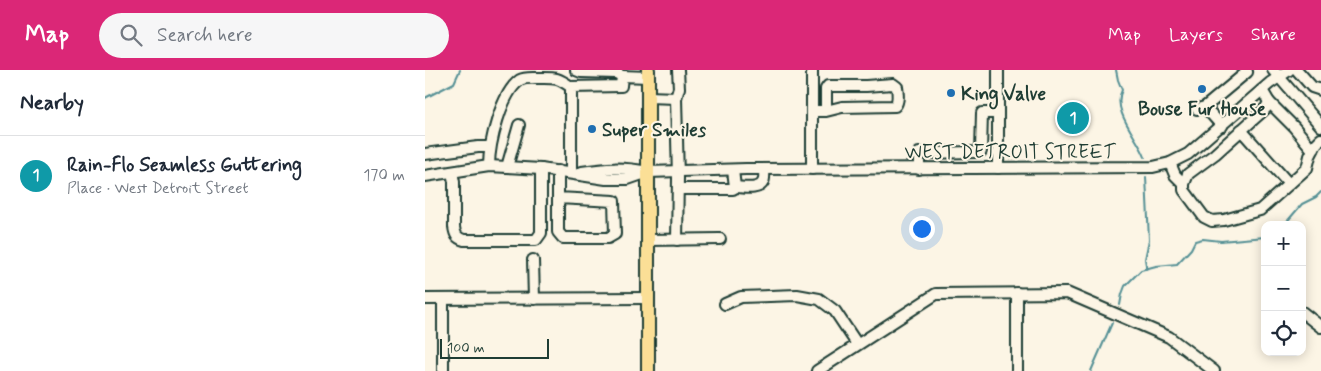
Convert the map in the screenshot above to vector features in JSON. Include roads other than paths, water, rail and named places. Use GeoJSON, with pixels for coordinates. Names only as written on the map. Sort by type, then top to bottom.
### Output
{"type":"FeatureCollection","features":[{"type":"Feature","properties":{"kind":"main road"},"geometry":{"type":"LineString","coordinates":[[648,73],[648,371]]}},
{"type":"Feature","properties":{"kind":"street"},"geometry":{"type":"LineString","coordinates":[[576,70],[581,72],[648,73]]}},
{"type":"Feature","properties":{"kind":"street"},"geometry":{"type":"LineString","coordinates":[[677,240],[676,98],[679,88],[679,70]]}},
{"type":"Feature","properties":{"kind":"street"},"geometry":{"type":"LineString","coordinates":[[812,70],[812,169]]}},
{"type":"Feature","properties":{"kind":"street"},"geometry":{"type":"LineString","coordinates":[[998,70],[998,168]]}},
{"type":"Feature","properties":{"kind":"street"},"geometry":{"type":"LineString","coordinates":[[1221,126],[1201,108],[1247,72],[1246,70]]}},
{"type":"Feature","properties":{"kind":"street","name":"WEST DETROIT STREET"},"geometry":{"type":"LineString","coordinates":[[425,176],[489,166],[571,173],[606,168],[630,168],[648,172],[764,169],[1153,167],[1170,163],[1189,154],[1262,90],[1276,74],[1289,70]]}},
{"type":"Feature","properties":{"kind":"street"},"geometry":{"type":"LineString","coordinates":[[1297,70],[1312,87],[1321,90]]}},
{"type":"Feature","properties":{"kind":"street"},"geometry":{"type":"LineString","coordinates":[[489,166],[490,147],[506,96],[522,78],[535,74],[549,74],[561,79],[571,87],[621,86],[618,73]]}},
{"type":"Feature","properties":{"kind":"street"},"geometry":{"type":"LineString","coordinates":[[1276,74],[1321,126]]}},
{"type":"Feature","properties":{"kind":"street"},"geometry":{"type":"LineString","coordinates":[[812,111],[826,111],[842,107],[895,106],[898,98],[897,87],[893,84],[828,86],[826,89],[826,111]]}},
{"type":"Feature","properties":{"kind":"street"},"geometry":{"type":"LineString","coordinates":[[571,87],[571,173]]}},
{"type":"Feature","properties":{"kind":"street"},"geometry":{"type":"LineString","coordinates":[[1262,90],[1269,102],[1294,127],[1313,150]]}},
{"type":"Feature","properties":{"kind":"street"},"geometry":{"type":"LineString","coordinates":[[648,97],[676,98]]}},
{"type":"Feature","properties":{"kind":"street"},"geometry":{"type":"LineString","coordinates":[[1269,102],[1266,108],[1215,154],[1189,174],[1184,184],[1184,190],[1203,217],[1212,221],[1224,220],[1260,210],[1307,168],[1310,156],[1321,139]]}},
{"type":"Feature","properties":{"kind":"street"},"geometry":{"type":"LineString","coordinates":[[919,169],[919,153],[981,151],[982,113],[998,113]]}},
{"type":"Feature","properties":{"kind":"street"},"geometry":{"type":"LineString","coordinates":[[507,167],[519,125]]}},
{"type":"Feature","properties":{"kind":"street"},"geometry":{"type":"LineString","coordinates":[[1241,130],[1289,184]]}},
{"type":"Feature","properties":{"kind":"street"},"geometry":{"type":"LineString","coordinates":[[425,154],[490,147]]}},
{"type":"Feature","properties":{"kind":"street"},"geometry":{"type":"LineString","coordinates":[[963,152],[963,168]]}},
{"type":"Feature","properties":{"kind":"street"},"geometry":{"type":"LineString","coordinates":[[1170,163],[1175,175],[1184,184]]}},
{"type":"Feature","properties":{"kind":"street"},"geometry":{"type":"LineString","coordinates":[[452,172],[454,188],[453,227],[459,239],[536,240],[541,233],[541,169]]}},
{"type":"Feature","properties":{"kind":"street"},"geometry":{"type":"LineString","coordinates":[[678,189],[751,188],[761,186],[764,181],[764,169]]}},
{"type":"Feature","properties":{"kind":"street"},"geometry":{"type":"LineString","coordinates":[[733,170],[735,187]]}},
{"type":"Feature","properties":{"kind":"street"},"geometry":{"type":"LineString","coordinates":[[558,171],[558,198],[558,232],[563,238],[608,238],[615,234],[614,201],[558,198]]}},
{"type":"Feature","properties":{"kind":"street"},"geometry":{"type":"LineString","coordinates":[[648,240],[720,238]]}},
{"type":"Feature","properties":{"kind":"street"},"geometry":{"type":"LineString","coordinates":[[533,260],[534,299]]}},
{"type":"Feature","properties":{"kind":"street"},"geometry":{"type":"LineString","coordinates":[[1017,293],[1017,371]]}},
{"type":"Feature","properties":{"kind":"street"},"geometry":{"type":"LineString","coordinates":[[817,371],[936,294],[1067,293],[1169,337],[1213,371]]}},
{"type":"Feature","properties":{"kind":"street"},"geometry":{"type":"LineString","coordinates":[[725,304],[741,297],[797,296],[819,298],[835,311],[857,344]]}},
{"type":"Feature","properties":{"kind":"street"},"geometry":{"type":"LineString","coordinates":[[425,299],[648,298]]}},
{"type":"Feature","properties":{"kind":"street"},"geometry":{"type":"LineString","coordinates":[[443,299],[443,371]]}},
{"type":"Feature","properties":{"kind":"street"},"geometry":{"type":"LineString","coordinates":[[1306,315],[1321,327]]}},
{"type":"Feature","properties":{"kind":"waterway"},"geometry":{"type":"LineString","coordinates":[[425,98],[454,83],[460,70]]}},
{"type":"Feature","properties":{"kind":"waterway"},"geometry":{"type":"LineString","coordinates":[[1116,70],[1122,90],[1120,107],[1145,157]]}},
{"type":"Feature","properties":{"kind":"waterway"},"geometry":{"type":"LineString","coordinates":[[1146,177],[1149,240],[1145,259],[1146,269]]}},
{"type":"Feature","properties":{"kind":"waterway"},"geometry":{"type":"LineString","coordinates":[[1287,221],[1302,204],[1316,197],[1321,192]]}},
{"type":"Feature","properties":{"kind":"waterway"},"geometry":{"type":"LineString","coordinates":[[1120,305],[1125,286],[1141,270],[1177,264],[1191,249],[1195,241],[1203,239],[1221,241],[1261,237]]}},
{"type":"Feature","properties":{"kind":"waterway"},"geometry":{"type":"LineString","coordinates":[[1091,371],[1112,323]]}},
{"type":"Feature","properties":{"kind":"place","name":"Bouse Fur House"},"geometry":{"type":"Point","coordinates":[1202,89]}},
{"type":"Feature","properties":{"kind":"place","name":"King Valve"},"geometry":{"type":"Point","coordinates":[951,93]}},
{"type":"Feature","properties":{"kind":"place","name":"Rain-Flo Seamless Guttering"},"geometry":{"type":"Point","coordinates":[1073,118]}},
{"type":"Feature","properties":{"kind":"place","name":"Super Smiles"},"geometry":{"type":"Point","coordinates":[592,129]}}]}
